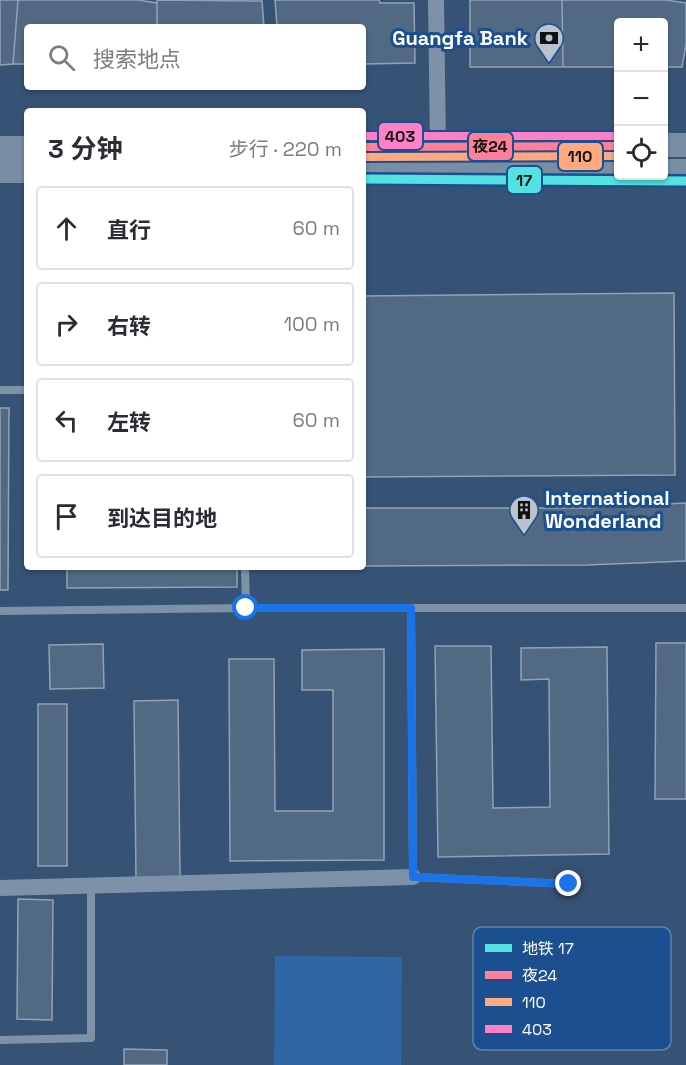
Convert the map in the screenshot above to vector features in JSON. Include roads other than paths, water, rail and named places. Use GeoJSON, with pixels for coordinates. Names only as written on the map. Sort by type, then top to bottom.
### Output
{"type":"FeatureCollection","features":[{"type":"Feature","properties":{"kind":"main road"},"geometry":{"type":"LineString","coordinates":[[668,145],[686,145]]}},
{"type":"Feature","properties":{"kind":"main road"},"geometry":{"type":"LineString","coordinates":[[366,147],[614,146]]}},
{"type":"Feature","properties":{"kind":"main road"},"geometry":{"type":"LineString","coordinates":[[0,148],[24,148]]}},
{"type":"Feature","properties":{"kind":"main road"},"geometry":{"type":"LineString","coordinates":[[366,170],[614,171]]}},
{"type":"Feature","properties":{"kind":"main road"},"geometry":{"type":"LineString","coordinates":[[0,171],[24,171]]}},
{"type":"Feature","properties":{"kind":"main road"},"geometry":{"type":"LineString","coordinates":[[668,171],[686,171]]}},
{"type":"Feature","properties":{"kind":"street"},"geometry":{"type":"LineString","coordinates":[[436,0],[438,146]]}},
{"type":"Feature","properties":{"kind":"street"},"geometry":{"type":"LineString","coordinates":[[0,888],[413,877]]}},
{"type":"Feature","properties":{"kind":"lane"},"geometry":{"type":"LineString","coordinates":[[0,390],[24,390]]}},
{"type":"Feature","properties":{"kind":"lane"},"geometry":{"type":"LineString","coordinates":[[245,570],[246,608]]}},
{"type":"Feature","properties":{"kind":"lane"},"geometry":{"type":"LineString","coordinates":[[0,611],[246,608],[686,608]]}},
{"type":"Feature","properties":{"kind":"lane"},"geometry":{"type":"LineString","coordinates":[[411,608],[413,877],[569,884]]}},
{"type":"Feature","properties":{"kind":"lane"},"geometry":{"type":"LineString","coordinates":[[0,1040],[91,1038],[91,886]]}},
{"type":"Feature","properties":{"kind":"metro line","name":"17"},"geometry":{"type":"LineString","coordinates":[[366,179],[686,181]]}},
{"type":"Feature","properties":{"kind":"place","name":"Guangfa Bank"},"geometry":{"type":"Point","coordinates":[549,64]}},
{"type":"Feature","properties":{"kind":"place","name":"International Wonderland"},"geometry":{"type":"Point","coordinates":[524,536]}}]}
